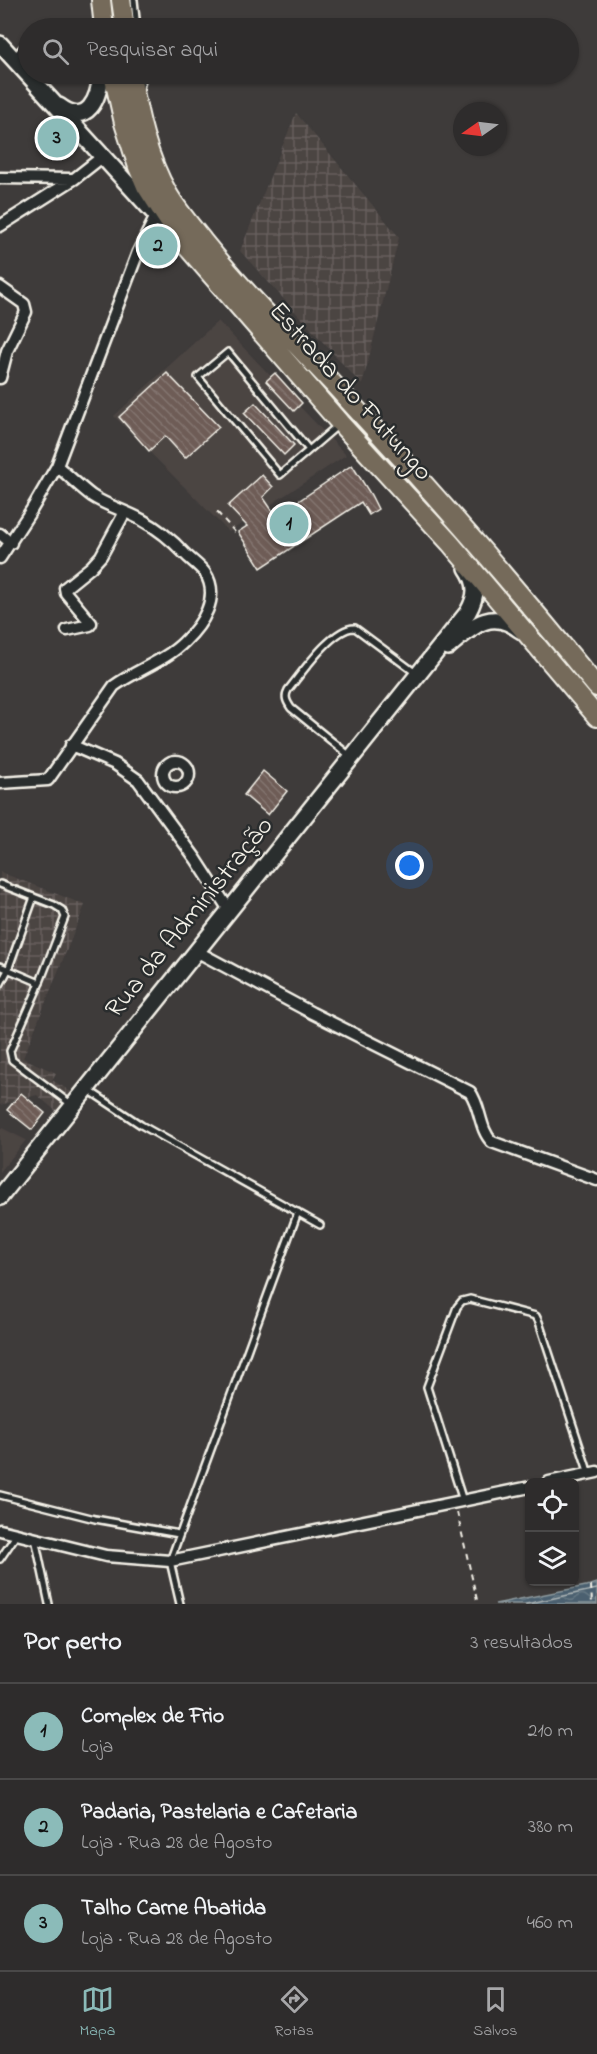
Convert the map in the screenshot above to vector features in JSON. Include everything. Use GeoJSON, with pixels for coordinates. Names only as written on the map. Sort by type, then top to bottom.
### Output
{"type":"FeatureCollection","features":[{"type":"Feature","properties":{"kind":"highway"},"geometry":{"type":"LineString","coordinates":[[100,0],[103,18]]}},
{"type":"Feature","properties":{"kind":"highway"},"geometry":{"type":"LineString","coordinates":[[121,0],[124,18]]}},
{"type":"Feature","properties":{"kind":"highway","name":"Estrada do Futungo"},"geometry":{"type":"LineString","coordinates":[[115,84],[138,168],[146,186],[181,240],[340,423],[450,543],[597,717]]}},
{"type":"Feature","properties":{"kind":"highway","name":"Estrada do Futungo"},"geometry":{"type":"LineString","coordinates":[[133,84],[157,173],[169,196],[185,218],[223,266],[472,538],[597,687]]}},
{"type":"Feature","properties":{"kind":"street"},"geometry":{"type":"LineString","coordinates":[[0,44],[18,65]]}},
{"type":"Feature","properties":{"kind":"street"},"geometry":{"type":"LineString","coordinates":[[35,84],[156,216],[181,240]]}},
{"type":"Feature","properties":{"kind":"street"},"geometry":{"type":"LineString","coordinates":[[47,97],[71,114],[80,114],[94,103],[100,84]]}},
{"type":"Feature","properties":{"kind":"street"},"geometry":{"type":"LineString","coordinates":[[0,226],[74,179],[102,157]]}},
{"type":"Feature","properties":{"kind":"street"},"geometry":{"type":"LineString","coordinates":[[0,178],[74,179]]}},
{"type":"Feature","properties":{"kind":"street"},"geometry":{"type":"LineString","coordinates":[[0,558],[57,466],[138,252],[156,216]]}},
{"type":"Feature","properties":{"kind":"street"},"geometry":{"type":"LineString","coordinates":[[0,287],[24,304],[26,308],[7,351],[0,378]]}},
{"type":"Feature","properties":{"kind":"street"},"geometry":{"type":"LineString","coordinates":[[0,783],[48,780],[114,686],[129,675],[174,651],[185,642],[200,624],[210,605],[210,586],[205,573],[161,530],[92,496],[57,466]]}},
{"type":"Feature","properties":{"kind":"street"},"geometry":{"type":"LineString","coordinates":[[67,630],[91,623],[65,588],[101,556],[125,512]]}},
{"type":"Feature","properties":{"kind":"street"},"geometry":{"type":"LineString","coordinates":[[0,534],[11,543]]}},
{"type":"Feature","properties":{"kind":"street"},"geometry":{"type":"LineString","coordinates":[[419,672],[468,612],[476,594],[471,575],[450,543]]}},
{"type":"Feature","properties":{"kind":"street"},"geometry":{"type":"LineString","coordinates":[[419,672],[468,630],[493,619],[501,619],[510,623],[532,640]]}},
{"type":"Feature","properties":{"kind":"street","name":"Rua da Administração"},"geometry":{"type":"LineString","coordinates":[[0,1197],[419,672]]}},
{"type":"Feature","properties":{"kind":"street"},"geometry":{"type":"LineString","coordinates":[[71,745],[116,764],[138,780],[196,859],[228,910]]}},
{"type":"Feature","properties":{"kind":"street"},"geometry":{"type":"LineString","coordinates":[[151,796],[166,783]]}},
{"type":"Feature","properties":{"kind":"street"},"geometry":{"type":"LineString","coordinates":[[196,951],[312,1013],[470,1092],[475,1099],[486,1136],[492,1142],[597,1180]]}},
{"type":"Feature","properties":{"kind":"street"},"geometry":{"type":"LineString","coordinates":[[569,1478],[593,1473]]}},
{"type":"Feature","properties":{"kind":"street"},"geometry":{"type":"LineString","coordinates":[[0,1530],[106,1556],[170,1561],[525,1488]]}},
{"type":"Feature","properties":{"kind":"lane"},"geometry":{"type":"LineString","coordinates":[[134,0],[136,18]]}},
{"type":"Feature","properties":{"kind":"lane"},"geometry":{"type":"LineString","coordinates":[[12,58],[18,52]]}},
{"type":"Feature","properties":{"kind":"lane"},"geometry":{"type":"LineString","coordinates":[[136,102],[140,84]]}},
{"type":"Feature","properties":{"kind":"lane"},"geometry":{"type":"LineString","coordinates":[[309,450],[228,352],[198,377],[280,475],[309,450],[340,423]]}},
{"type":"Feature","properties":{"kind":"lane"},"geometry":{"type":"LineString","coordinates":[[351,757],[291,708],[286,701],[288,690],[327,644],[349,628],[355,628],[419,672]]}},
{"type":"Feature","properties":{"kind":"lane"},"geometry":{"type":"LineString","coordinates":[[0,894],[2,884],[62,910],[65,917],[40,983],[10,1051],[10,1056],[12,1060],[73,1106]]}},
{"type":"Feature","properties":{"kind":"lane"},"geometry":{"type":"LineString","coordinates":[[0,985],[8,970],[34,897]]}},
{"type":"Feature","properties":{"kind":"lane"},"geometry":{"type":"LineString","coordinates":[[0,966],[40,983]]}},
{"type":"Feature","properties":{"kind":"lane"},"geometry":{"type":"LineString","coordinates":[[86,1088],[150,1131],[320,1225]]}},
{"type":"Feature","properties":{"kind":"lane"},"geometry":{"type":"LineString","coordinates":[[180,1604],[170,1561],[298,1212]]}},
{"type":"Feature","properties":{"kind":"lane"},"geometry":{"type":"LineString","coordinates":[[459,1502],[427,1387],[457,1307],[462,1301],[470,1299],[536,1316],[593,1473]]}},
{"type":"Feature","properties":{"kind":"lane"},"geometry":{"type":"LineString","coordinates":[[0,1495],[95,1520],[179,1534]]}},
{"type":"Feature","properties":{"kind":"lane"},"geometry":{"type":"LineString","coordinates":[[0,1559],[17,1534]]}},
{"type":"Feature","properties":{"kind":"lane"},"geometry":{"type":"LineString","coordinates":[[35,1538],[49,1604]]}},
{"type":"Feature","properties":{"kind":"path"},"geometry":{"type":"LineString","coordinates":[[217,512],[235,532]]}},
{"type":"Feature","properties":{"kind":"path"},"geometry":{"type":"LineString","coordinates":[[459,1502],[477,1600]]}},
{"type":"Feature","properties":{"kind":"path"},"geometry":{"type":"LineString","coordinates":[[591,1585],[592,1604]]}},
{"type":"Feature","properties":{"kind":"shaded area"},"geometry":{"type":"Polygon","coordinates":[[[296,113],[399,237],[362,385],[240,251],[296,113]]]}},
{"type":"Feature","properties":{"kind":"shaded area"},"geometry":{"type":"Polygon","coordinates":[[[218,321],[346,455],[229,532],[114,416],[218,321]]]}},
{"type":"Feature","properties":{"kind":"shaded area"},"geometry":{"type":"Polygon","coordinates":[[[0,872],[85,905],[23,1058],[56,1073],[52,1080],[78,1096],[63,1117],[37,1095],[0,1105],[0,872]]]}},
{"type":"Feature","properties":{"kind":"shaded area"},"geometry":{"type":"Polygon","coordinates":[[[0,1127],[26,1140],[0,1172],[0,1127]]]}},
{"type":"Feature","properties":{"kind":"water"},"geometry":{"type":"Polygon","coordinates":[[[597,1583],[597,1604],[495,1604],[591,1585],[597,1583]]]}},
{"type":"Feature","properties":{"kind":"building"},"geometry":{"type":"Polygon","coordinates":[[[167,373],[219,427],[185,458],[165,436],[149,451],[119,417],[167,373]]]}},
{"type":"Feature","properties":{"kind":"building"},"geometry":{"type":"Polygon","coordinates":[[[275,373],[302,403],[294,411],[266,381],[275,373]]]}},
{"type":"Feature","properties":{"kind":"building"},"geometry":{"type":"Polygon","coordinates":[[[255,403],[294,445],[284,455],[244,413],[255,403]]]}},
{"type":"Feature","properties":{"kind":"building"},"geometry":{"type":"Polygon","coordinates":[[[352,465],[378,509],[369,515],[361,502],[261,568],[238,532],[247,526],[228,506],[262,475],[273,487],[263,497],[276,516],[352,465]]]}},
{"type":"Feature","properties":{"kind":"building"},"geometry":{"type":"Polygon","coordinates":[[[263,771],[287,791],[268,815],[244,795],[263,771]]]}},
{"type":"Feature","properties":{"kind":"building"},"geometry":{"type":"Polygon","coordinates":[[[21,1093],[45,1113],[32,1130],[7,1110],[21,1093]]]}},
{"type":"Feature","properties":{"kind":"place","name":"Talho Carne Abatida"},"geometry":{"type":"Point","coordinates":[57,138]}},
{"type":"Feature","properties":{"kind":"place","name":"Padaria, Pastelaria e Cafetaria"},"geometry":{"type":"Point","coordinates":[158,246]}},
{"type":"Feature","properties":{"kind":"place","name":"Complex de Frio"},"geometry":{"type":"Point","coordinates":[289,524]}}]}
